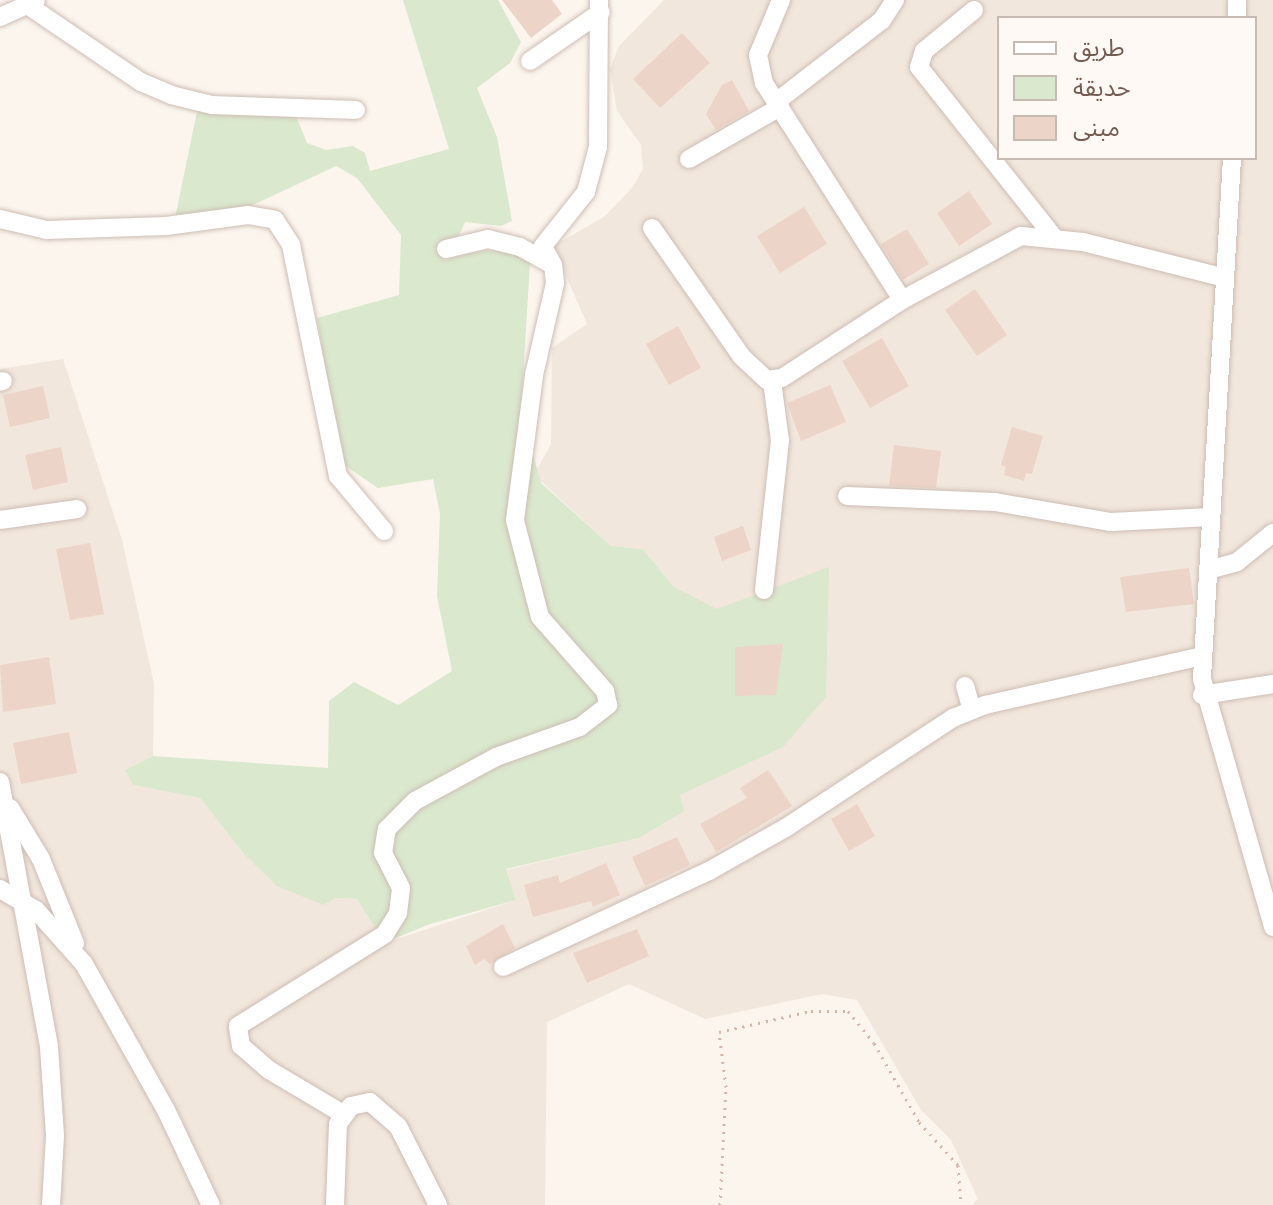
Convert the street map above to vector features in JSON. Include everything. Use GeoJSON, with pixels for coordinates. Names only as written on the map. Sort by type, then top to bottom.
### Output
{"type":"FeatureCollection","features":[{"type":"Feature","properties":{"kind":"street"},"geometry":{"type":"LineString","coordinates":[[781,0],[758,55],[758,69],[902,300]]}},
{"type":"Feature","properties":{"kind":"street"},"geometry":{"type":"LineString","coordinates":[[689,159],[778,104],[882,20],[895,0]]}},
{"type":"Feature","properties":{"kind":"street"},"geometry":{"type":"LineString","coordinates":[[0,17],[34,3],[141,82],[171,95],[212,105],[356,110]]}},
{"type":"Feature","properties":{"kind":"street"},"geometry":{"type":"LineString","coordinates":[[530,61],[600,6]]}},
{"type":"Feature","properties":{"kind":"street"},"geometry":{"type":"LineString","coordinates":[[343,1114],[269,1070],[241,1046],[238,1026],[385,934],[398,913],[401,888],[383,853],[387,829],[415,801],[496,757],[580,727],[608,705],[605,691],[540,617],[515,520],[534,375],[555,283],[553,265],[543,246],[586,192],[598,147],[600,6]]}},
{"type":"Feature","properties":{"kind":"street"},"geometry":{"type":"LineString","coordinates":[[974,10],[924,51],[919,67],[1053,236]]}},
{"type":"Feature","properties":{"kind":"street"},"geometry":{"type":"LineString","coordinates":[[1232,160],[1202,695],[1273,927]]}},
{"type":"Feature","properties":{"kind":"street"},"geometry":{"type":"LineString","coordinates":[[0,219],[47,230],[166,226],[248,215],[275,220],[291,245],[338,476],[384,531]]}},
{"type":"Feature","properties":{"kind":"street"},"geometry":{"type":"LineString","coordinates":[[652,228],[742,357],[758,375],[772,381]]}},
{"type":"Feature","properties":{"kind":"street"},"geometry":{"type":"LineString","coordinates":[[772,381],[902,300],[1008,240],[1053,236],[1225,278]]}},
{"type":"Feature","properties":{"kind":"street"},"geometry":{"type":"LineString","coordinates":[[446,249],[488,239],[520,247],[553,265]]}},
{"type":"Feature","properties":{"kind":"street"},"geometry":{"type":"LineString","coordinates":[[764,590],[780,441],[772,381]]}},
{"type":"Feature","properties":{"kind":"street"},"geometry":{"type":"LineString","coordinates":[[847,496],[995,502],[1111,522],[1211,517]]}},
{"type":"Feature","properties":{"kind":"street"},"geometry":{"type":"LineString","coordinates":[[0,520],[77,509]]}},
{"type":"Feature","properties":{"kind":"street"},"geometry":{"type":"LineString","coordinates":[[1208,570],[1237,562],[1273,533]]}},
{"type":"Feature","properties":{"kind":"street"},"geometry":{"type":"LineString","coordinates":[[503,967],[709,871],[972,710],[1202,656]]}},
{"type":"Feature","properties":{"kind":"street"},"geometry":{"type":"LineString","coordinates":[[1202,695],[1273,684]]}},
{"type":"Feature","properties":{"kind":"street"},"geometry":{"type":"LineString","coordinates":[[965,686],[972,710]]}},
{"type":"Feature","properties":{"kind":"street"},"geometry":{"type":"LineString","coordinates":[[2,791],[54,1091],[51,1205]]}},
{"type":"Feature","properties":{"kind":"street"},"geometry":{"type":"LineString","coordinates":[[2,791],[41,859],[84,964],[156,1090],[211,1205]]}},
{"type":"Feature","properties":{"kind":"street"},"geometry":{"type":"LineString","coordinates":[[0,889],[21,900],[55,927],[84,964]]}},
{"type":"Feature","properties":{"kind":"street"},"geometry":{"type":"LineString","coordinates":[[335,1205],[336,1139],[343,1114],[359,1102],[370,1102],[388,1114],[438,1205]]}},
{"type":"Feature","properties":{"kind":"path"},"geometry":{"type":"LineString","coordinates":[[720,1205],[726,1087],[719,1032],[811,1011],[848,1011],[874,1043],[919,1122],[958,1165],[961,1205]]}},
{"type":"Feature","properties":{"kind":"shaded area"},"geometry":{"type":"Polygon","coordinates":[[[664,0],[1273,0],[1273,1205],[972,1205],[978,1199],[951,1140],[921,1110],[857,1000],[822,994],[705,1019],[629,984],[547,1022],[545,1205],[0,1205],[0,369],[63,359],[122,540],[154,684],[153,756],[125,770],[133,785],[200,798],[244,854],[336,898],[357,899],[384,943],[516,900],[506,870],[639,838],[679,795],[782,747],[829,568],[717,610],[674,587],[643,549],[611,546],[534,475],[551,444],[552,348],[587,324],[553,246],[604,217],[632,188],[643,169],[641,145],[617,111],[610,69],[619,46],[664,0]]]}},
{"type":"Feature","properties":{"kind":"green space"},"geometry":{"type":"Polygon","coordinates":[[[403,0],[498,0],[521,42],[510,63],[477,88],[497,137],[512,221],[501,226],[465,222],[458,238],[438,242],[444,260],[486,250],[519,253],[530,262],[521,410],[541,483],[611,546],[643,549],[674,587],[717,609],[829,567],[826,697],[783,747],[680,795],[684,811],[639,838],[506,869],[516,900],[430,924],[384,943],[357,899],[336,898],[323,905],[277,886],[244,854],[200,798],[133,785],[125,770],[153,756],[328,768],[329,701],[354,682],[398,705],[452,671],[437,596],[440,514],[433,479],[378,488],[341,463],[317,318],[399,295],[401,235],[357,178],[336,166],[240,211],[175,218],[200,97],[294,111],[307,143],[326,150],[353,146],[365,153],[370,171],[449,149],[403,0]]]}},
{"type":"Feature","properties":{"kind":"building"},"geometry":{"type":"Polygon","coordinates":[[[502,0],[552,0],[562,14],[531,38],[502,0]]]}},
{"type":"Feature","properties":{"kind":"building"},"geometry":{"type":"Polygon","coordinates":[[[682,33],[710,63],[660,108],[633,79],[682,33]]]}},
{"type":"Feature","properties":{"kind":"building"},"geometry":{"type":"Polygon","coordinates":[[[732,80],[749,111],[716,130],[706,114],[722,85],[732,80]]]}},
{"type":"Feature","properties":{"kind":"building"},"geometry":{"type":"Polygon","coordinates":[[[969,191],[992,224],[959,246],[937,213],[969,191]]]}},
{"type":"Feature","properties":{"kind":"building"},"geometry":{"type":"Polygon","coordinates":[[[804,207],[827,244],[780,273],[757,236],[804,207]]]}},
{"type":"Feature","properties":{"kind":"building"},"geometry":{"type":"Polygon","coordinates":[[[907,229],[929,264],[903,280],[881,244],[907,229]]]}},
{"type":"Feature","properties":{"kind":"building"},"geometry":{"type":"Polygon","coordinates":[[[975,289],[1007,335],[977,356],[945,310],[975,289]]]}},
{"type":"Feature","properties":{"kind":"building"},"geometry":{"type":"Polygon","coordinates":[[[678,326],[701,368],[669,385],[646,344],[678,326]]]}},
{"type":"Feature","properties":{"kind":"building"},"geometry":{"type":"Polygon","coordinates":[[[882,338],[909,386],[870,408],[842,361],[882,338]]]}},
{"type":"Feature","properties":{"kind":"building"},"geometry":{"type":"Polygon","coordinates":[[[830,385],[846,422],[801,441],[787,403],[830,385]]]}},
{"type":"Feature","properties":{"kind":"building"},"geometry":{"type":"Polygon","coordinates":[[[43,386],[50,418],[10,427],[3,395],[43,386]]]}},
{"type":"Feature","properties":{"kind":"building"},"geometry":{"type":"Polygon","coordinates":[[[1012,427],[1043,436],[1032,474],[1026,473],[1024,481],[1004,475],[1006,467],[1001,465],[1012,427]]]}},
{"type":"Feature","properties":{"kind":"building"},"geometry":{"type":"Polygon","coordinates":[[[894,445],[941,451],[936,488],[889,486],[894,445]]]}},
{"type":"Feature","properties":{"kind":"building"},"geometry":{"type":"Polygon","coordinates":[[[61,447],[68,482],[33,490],[25,455],[61,447]]]}},
{"type":"Feature","properties":{"kind":"building"},"geometry":{"type":"Polygon","coordinates":[[[743,526],[751,550],[722,561],[714,537],[743,526]]]}},
{"type":"Feature","properties":{"kind":"building"},"geometry":{"type":"Polygon","coordinates":[[[90,543],[104,614],[70,620],[56,549],[90,543]]]}},
{"type":"Feature","properties":{"kind":"building"},"geometry":{"type":"Polygon","coordinates":[[[1189,568],[1194,604],[1126,612],[1120,577],[1189,568]]]}},
{"type":"Feature","properties":{"kind":"building"},"geometry":{"type":"Polygon","coordinates":[[[783,644],[776,695],[735,696],[735,647],[783,644]]]}},
{"type":"Feature","properties":{"kind":"building"},"geometry":{"type":"Polygon","coordinates":[[[49,657],[56,704],[3,712],[0,665],[49,657]]]}},
{"type":"Feature","properties":{"kind":"building"},"geometry":{"type":"Polygon","coordinates":[[[69,732],[77,773],[21,784],[13,743],[69,732]]]}},
{"type":"Feature","properties":{"kind":"building"},"geometry":{"type":"Polygon","coordinates":[[[768,770],[792,806],[716,852],[700,824],[747,798],[740,788],[768,770]]]}},
{"type":"Feature","properties":{"kind":"building"},"geometry":{"type":"Polygon","coordinates":[[[857,804],[875,836],[849,851],[831,819],[857,804]]]}},
{"type":"Feature","properties":{"kind":"building"},"geometry":{"type":"Polygon","coordinates":[[[677,837],[690,865],[645,886],[632,857],[677,837]]]}},
{"type":"Feature","properties":{"kind":"building"},"geometry":{"type":"Polygon","coordinates":[[[606,863],[620,895],[593,907],[591,901],[533,917],[524,885],[558,875],[560,883],[606,863]]]}},
{"type":"Feature","properties":{"kind":"building"},"geometry":{"type":"Polygon","coordinates":[[[503,924],[515,948],[490,964],[484,959],[475,965],[466,946],[503,924]]]}},
{"type":"Feature","properties":{"kind":"building"},"geometry":{"type":"Polygon","coordinates":[[[637,929],[649,956],[587,983],[573,953],[637,929]]]}}]}
